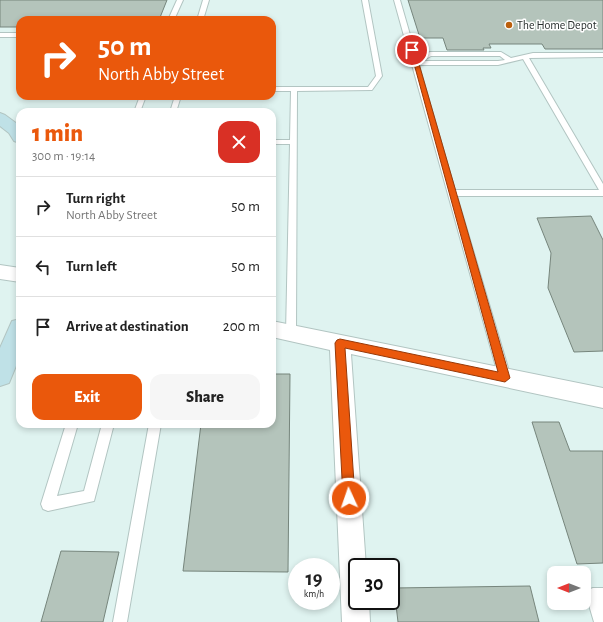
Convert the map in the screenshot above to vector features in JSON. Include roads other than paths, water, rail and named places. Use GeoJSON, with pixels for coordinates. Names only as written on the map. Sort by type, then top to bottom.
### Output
{"type":"FeatureCollection","features":[{"type":"Feature","properties":{"kind":"main road"},"geometry":{"type":"LineString","coordinates":[[0,118],[16,133]]}},
{"type":"Feature","properties":{"kind":"main road"},"geometry":{"type":"LineString","coordinates":[[0,375],[16,337]]}},
{"type":"Feature","properties":{"kind":"street"},"geometry":{"type":"LineString","coordinates":[[0,272],[16,274]]}},
{"type":"Feature","properties":{"kind":"street"},"geometry":{"type":"LineString","coordinates":[[281,331],[603,398]]}},
{"type":"Feature","properties":{"kind":"street"},"geometry":{"type":"LineString","coordinates":[[340,343],[356,622]]}},
{"type":"Feature","properties":{"kind":"lane"},"geometry":{"type":"LineString","coordinates":[[173,16],[180,0]]}},
{"type":"Feature","properties":{"kind":"lane"},"geometry":{"type":"LineString","coordinates":[[201,16],[206,0]]}},
{"type":"Feature","properties":{"kind":"lane"},"geometry":{"type":"LineString","coordinates":[[276,89],[370,89],[379,76],[364,0]]}},
{"type":"Feature","properties":{"kind":"lane"},"geometry":{"type":"LineString","coordinates":[[397,0],[505,378]]}},
{"type":"Feature","properties":{"kind":"lane"},"geometry":{"type":"LineString","coordinates":[[0,35],[16,35]]}},
{"type":"Feature","properties":{"kind":"lane"},"geometry":{"type":"LineString","coordinates":[[415,63],[498,63],[533,55],[603,55]]}},
{"type":"Feature","properties":{"kind":"lane"},"geometry":{"type":"LineString","coordinates":[[453,193],[603,192],[525,57]]}},
{"type":"Feature","properties":{"kind":"lane"},"geometry":{"type":"LineString","coordinates":[[281,331],[294,142],[294,89]]}},
{"type":"Feature","properties":{"kind":"lane"},"geometry":{"type":"LineString","coordinates":[[276,142],[294,142]]}},
{"type":"Feature","properties":{"kind":"lane"},"geometry":{"type":"LineString","coordinates":[[71,428],[48,504],[89,496],[107,428]]}},
{"type":"Feature","properties":{"kind":"lane"},"geometry":{"type":"LineString","coordinates":[[120,622],[154,428]]}},
{"type":"Feature","properties":{"kind":"lane"},"geometry":{"type":"LineString","coordinates":[[601,622],[593,595],[603,595]]}},
{"type":"Feature","properties":{"kind":"place","name":"The Home Depot"},"geometry":{"type":"Point","coordinates":[509,25]}}]}
